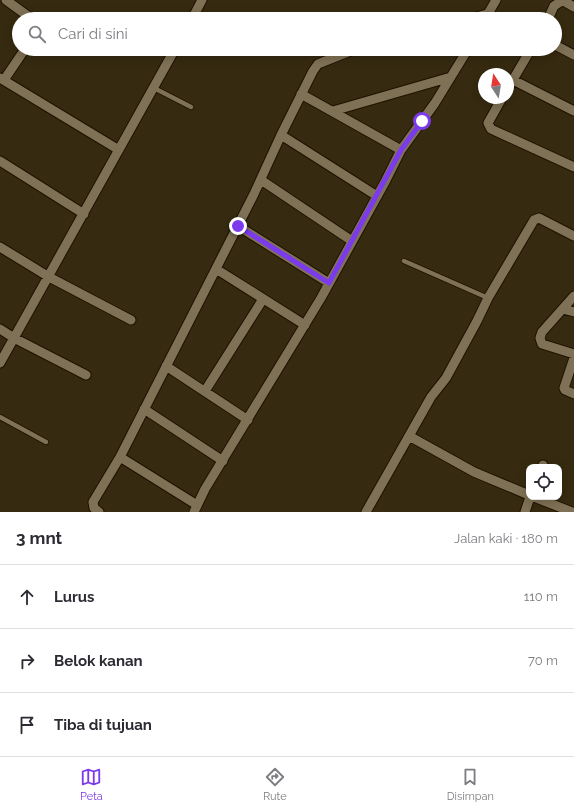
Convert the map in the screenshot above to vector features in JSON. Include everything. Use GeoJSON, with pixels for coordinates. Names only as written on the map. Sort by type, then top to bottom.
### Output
{"type":"FeatureCollection","features":[{"type":"Feature","properties":{"kind":"street"},"geometry":{"type":"LineString","coordinates":[[6,0],[22,12]]}},
{"type":"Feature","properties":{"kind":"street"},"geometry":{"type":"LineString","coordinates":[[196,12],[202,0]]}},
{"type":"Feature","properties":{"kind":"street"},"geometry":{"type":"LineString","coordinates":[[489,12],[496,0]]}},
{"type":"Feature","properties":{"kind":"street"},"geometry":{"type":"LineString","coordinates":[[551,12],[554,6],[562,0],[574,7]]}},
{"type":"Feature","properties":{"kind":"street"},"geometry":{"type":"LineString","coordinates":[[562,49],[574,55]]}},
{"type":"Feature","properties":{"kind":"street"},"geometry":{"type":"LineString","coordinates":[[20,56],[2,79],[119,150]]}},
{"type":"Feature","properties":{"kind":"street"},"geometry":{"type":"LineString","coordinates":[[0,363],[171,56]]}},
{"type":"Feature","properties":{"kind":"street"},"geometry":{"type":"LineString","coordinates":[[99,512],[94,508],[93,502],[120,457],[238,226],[261,180],[280,135],[313,71],[318,64],[338,56]]}},
{"type":"Feature","properties":{"kind":"street"},"geometry":{"type":"LineString","coordinates":[[120,457],[196,508],[205,490],[305,325],[401,150],[435,103],[464,56]]}},
{"type":"Feature","properties":{"kind":"street"},"geometry":{"type":"LineString","coordinates":[[514,78],[527,56]]}},
{"type":"Feature","properties":{"kind":"street"},"geometry":{"type":"LineString","coordinates":[[333,111],[452,77]]}},
{"type":"Feature","properties":{"kind":"street"},"geometry":{"type":"LineString","coordinates":[[514,81],[574,111]]}},
{"type":"Feature","properties":{"kind":"street"},"geometry":{"type":"LineString","coordinates":[[301,94],[401,150]]}},
{"type":"Feature","properties":{"kind":"street"},"geometry":{"type":"LineString","coordinates":[[499,104],[488,123],[488,127],[574,167]]}},
{"type":"Feature","properties":{"kind":"street"},"geometry":{"type":"LineString","coordinates":[[280,135],[377,196]]}},
{"type":"Feature","properties":{"kind":"street"},"geometry":{"type":"LineString","coordinates":[[0,161],[84,214]]}},
{"type":"Feature","properties":{"kind":"street"},"geometry":{"type":"LineString","coordinates":[[261,180],[352,241]]}},
{"type":"Feature","properties":{"kind":"street"},"geometry":{"type":"LineString","coordinates":[[366,512],[431,397],[446,378],[488,298],[535,219],[539,218],[574,236]]}},
{"type":"Feature","properties":{"kind":"street"},"geometry":{"type":"LineString","coordinates":[[238,226],[329,283]]}},
{"type":"Feature","properties":{"kind":"street"},"geometry":{"type":"LineString","coordinates":[[0,247],[49,277],[131,320]]}},
{"type":"Feature","properties":{"kind":"street"},"geometry":{"type":"LineString","coordinates":[[216,269],[305,325]]}},
{"type":"Feature","properties":{"kind":"street"},"geometry":{"type":"LineString","coordinates":[[574,296],[540,336],[540,341],[542,344],[574,354]]}},
{"type":"Feature","properties":{"kind":"street"},"geometry":{"type":"LineString","coordinates":[[205,392],[263,299]]}},
{"type":"Feature","properties":{"kind":"street"},"geometry":{"type":"LineString","coordinates":[[563,308],[574,312]]}},
{"type":"Feature","properties":{"kind":"street"},"geometry":{"type":"LineString","coordinates":[[0,329],[14,338],[86,375]]}},
{"type":"Feature","properties":{"kind":"street"},"geometry":{"type":"LineString","coordinates":[[574,358],[564,388],[564,390],[574,394]]}},
{"type":"Feature","properties":{"kind":"street"},"geometry":{"type":"LineString","coordinates":[[166,366],[248,420]]}},
{"type":"Feature","properties":{"kind":"street"},"geometry":{"type":"LineString","coordinates":[[144,409],[223,461]]}},
{"type":"Feature","properties":{"kind":"street"},"geometry":{"type":"LineString","coordinates":[[409,436],[474,472],[526,495]]}},
{"type":"Feature","properties":{"kind":"street"},"geometry":{"type":"LineString","coordinates":[[525,512],[528,500]]}},
{"type":"Feature","properties":{"kind":"street"},"geometry":{"type":"LineString","coordinates":[[542,500],[572,512]]}},
{"type":"Feature","properties":{"kind":"lane"},"geometry":{"type":"LineString","coordinates":[[154,88],[191,107]]}},
{"type":"Feature","properties":{"kind":"lane"},"geometry":{"type":"LineString","coordinates":[[404,261],[488,298]]}},
{"type":"Feature","properties":{"kind":"lane"},"geometry":{"type":"LineString","coordinates":[[0,417],[46,442]]}},
{"type":"Feature","properties":{"kind":"route"},"geometry":{"type":"LineString","coordinates":[[238,226],[329,283],[401,150],[422,121]]}}]}
